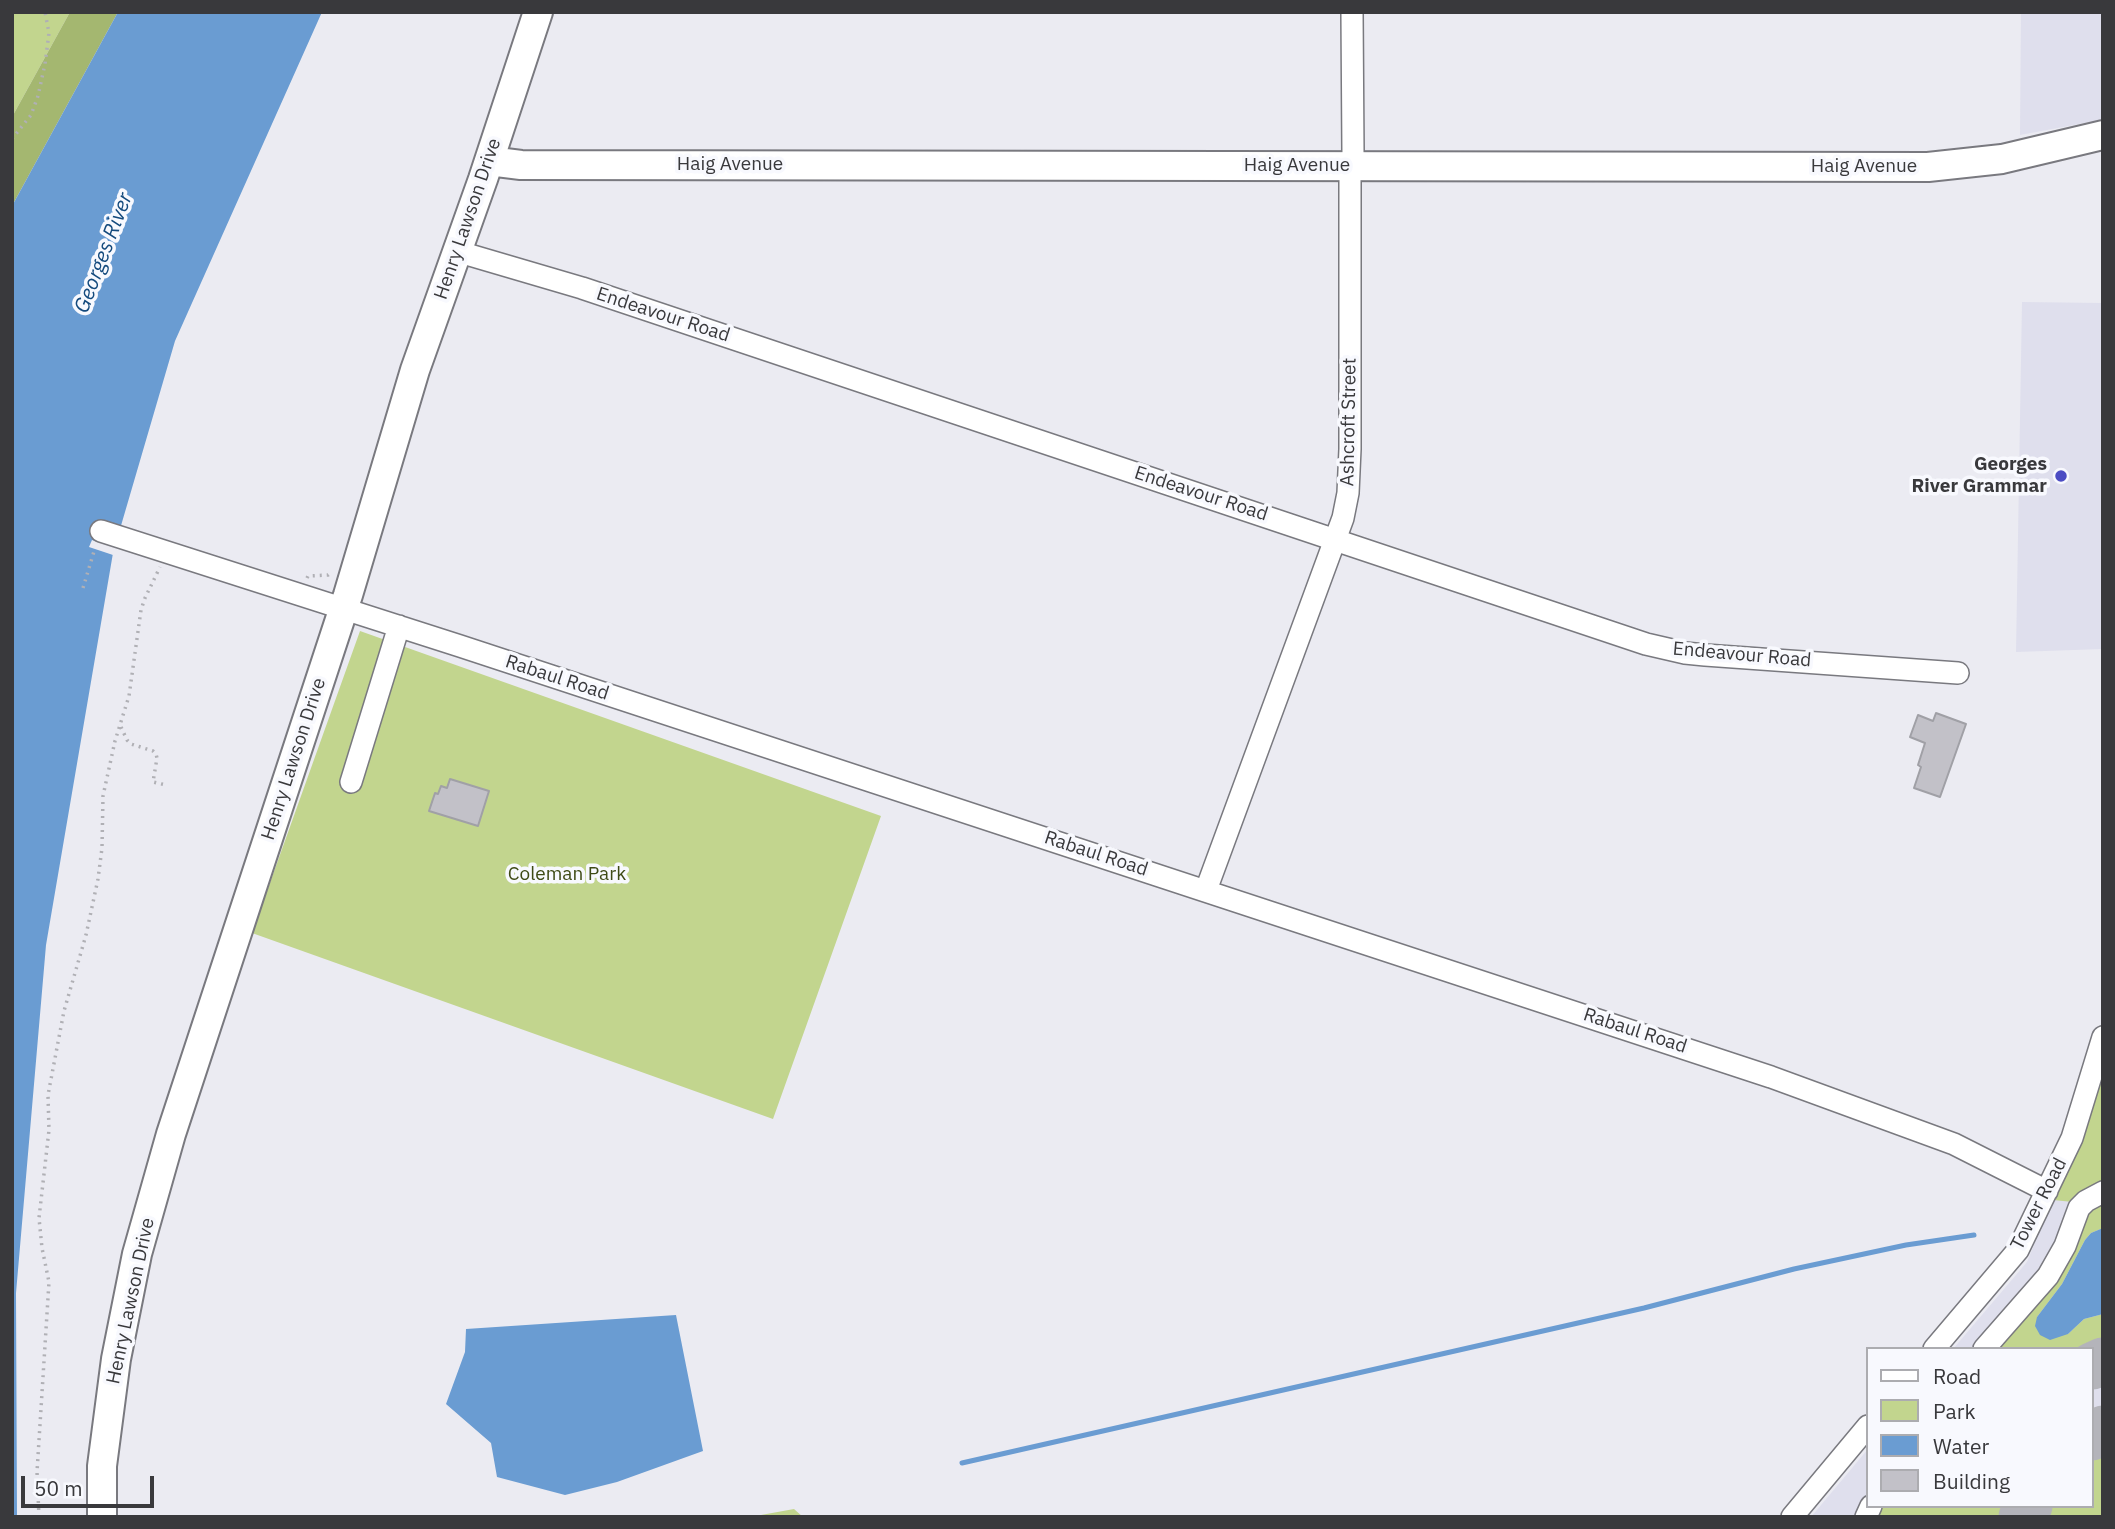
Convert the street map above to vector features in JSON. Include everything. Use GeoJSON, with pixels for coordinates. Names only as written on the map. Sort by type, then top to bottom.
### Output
{"type":"FeatureCollection","features":[{"type":"Feature","properties":{"kind":"main road","name":"Henry Lawson Drive"},"geometry":{"type":"LineString","coordinates":[[102,1517],[102,1466],[116,1359],[137,1254],[171,1134],[343,608],[415,370],[538,12]]}},
{"type":"Feature","properties":{"kind":"main road","name":"Haig Avenue"},"geometry":{"type":"LineString","coordinates":[[489,161],[522,165],[1928,167],[2002,159],[2103,135]]}},
{"type":"Feature","properties":{"kind":"street","name":"Ashcroft Street"},"geometry":{"type":"LineString","coordinates":[[1206,890],[1346,506],[1350,472],[1352,12]]}},
{"type":"Feature","properties":{"kind":"street","name":"Endeavour Road"},"geometry":{"type":"LineString","coordinates":[[456,251],[582,288],[1666,649],[1705,655],[1958,673]]}},
{"type":"Feature","properties":{"kind":"street","name":"Rabaul Road"},"geometry":{"type":"LineString","coordinates":[[98,540],[136,542],[343,608],[1771,1076],[1954,1144],[2075,1216]]}},
{"type":"Feature","properties":{"kind":"street"},"geometry":{"type":"LineString","coordinates":[[351,782],[399,626]]}},
{"type":"Feature","properties":{"kind":"street","name":"Tower Road"},"geometry":{"type":"LineString","coordinates":[[1936,1347],[2018,1250],[2075,1131],[2103,1037]]}},
{"type":"Feature","properties":{"kind":"street"},"geometry":{"type":"LineString","coordinates":[[1986,1347],[2048,1276],[2065,1246],[2079,1208],[2103,1192]]}},
{"type":"Feature","properties":{"kind":"street"},"geometry":{"type":"LineString","coordinates":[[1793,1517],[1867,1427]]}},
{"type":"Feature","properties":{"kind":"path"},"geometry":{"type":"LineString","coordinates":[[12,139],[30,115],[38,96],[49,33],[45,12]]}},
{"type":"Feature","properties":{"kind":"path"},"geometry":{"type":"LineString","coordinates":[[84,586],[98,540]]}},
{"type":"Feature","properties":{"kind":"path"},"geometry":{"type":"LineString","coordinates":[[39,1517],[37,1472],[49,1282],[39,1218],[49,1130],[47,1104],[64,1011],[86,935],[98,880],[103,796],[129,696],[141,610],[166,552]]}},
{"type":"Feature","properties":{"kind":"path"},"geometry":{"type":"LineString","coordinates":[[120,725],[127,740],[156,754],[153,782],[166,785]]}},
{"type":"Feature","properties":{"kind":"shaded area"},"geometry":{"type":"Polygon","coordinates":[[[2021,12],[2103,12],[2103,176],[2101,120],[2020,135],[2021,12]]]}},
{"type":"Feature","properties":{"kind":"shaded area","name":"Georges River Grammar"},"geometry":{"type":"Polygon","coordinates":[[[2022,302],[2103,303],[2103,649],[2016,652],[2022,302]]]}},
{"type":"Feature","properties":{"kind":"shaded area"},"geometry":{"type":"Polygon","coordinates":[[[2103,1112],[2103,1517],[1811,1517],[1867,1450],[1867,1508],[2094,1508],[2094,1347],[1955,1347],[2027,1262],[2050,1206],[2103,1112]]]}},
{"type":"Feature","properties":{"kind":"green space"},"geometry":{"type":"Polygon","coordinates":[[[12,12],[70,12],[12,117],[12,12]]]}},
{"type":"Feature","properties":{"kind":"green space"},"geometry":{"type":"Polygon","coordinates":[[[70,12],[118,12],[12,206],[12,117],[70,12]]]}},
{"type":"Feature","properties":{"kind":"green space","name":"Coleman Park"},"geometry":{"type":"Polygon","coordinates":[[[360,631],[881,816],[773,1119],[252,933],[360,631]]]}},
{"type":"Feature","properties":{"kind":"green space"},"geometry":{"type":"Polygon","coordinates":[[[2103,1073],[2103,1187],[2073,1202],[2053,1200],[2077,1150],[2103,1073]]]}},
{"type":"Feature","properties":{"kind":"green space"},"geometry":{"type":"Polygon","coordinates":[[[2103,1199],[2103,1228],[2091,1233],[2085,1240],[2062,1284],[2037,1317],[2068,1334],[2084,1319],[2103,1314],[2103,1346],[2094,1349],[2094,1347],[1997,1347],[2051,1290],[2085,1215],[2103,1199]]]}},
{"type":"Feature","properties":{"kind":"green space"},"geometry":{"type":"Polygon","coordinates":[[[2103,1453],[2103,1517],[2044,1517],[2050,1508],[2094,1508],[2094,1460],[2103,1453]]]}},
{"type":"Feature","properties":{"kind":"green space"},"geometry":{"type":"Polygon","coordinates":[[[1880,1508],[2005,1508],[2000,1517],[1876,1517],[1880,1508]]]}},
{"type":"Feature","properties":{"kind":"green space"},"geometry":{"type":"Polygon","coordinates":[[[794,1509],[803,1517],[750,1517],[794,1509]]]}},
{"type":"Feature","properties":{"kind":"water","name":"Georges River"},"geometry":{"type":"Polygon","coordinates":[[[118,12],[322,12],[175,341],[113,553],[46,945],[16,1293],[17,1517],[12,1517],[12,206],[118,12]]]}},
{"type":"Feature","properties":{"kind":"water"},"geometry":{"type":"Polygon","coordinates":[[[2103,1228],[2103,1314],[2084,1319],[2068,1334],[2050,1340],[2040,1335],[2035,1326],[2037,1317],[2062,1284],[2085,1240],[2091,1233],[2103,1228]]]}},
{"type":"Feature","properties":{"kind":"water"},"geometry":{"type":"Polygon","coordinates":[[[676,1315],[703,1451],[617,1482],[565,1495],[497,1477],[491,1443],[446,1404],[465,1352],[466,1329],[676,1315]]]}},
{"type":"Feature","properties":{"kind":"pier"},"geometry":{"type":"Polygon","coordinates":[[[92,540],[118,548],[116,556],[89,547],[92,540]]]}},
{"type":"Feature","properties":{"kind":"building"},"geometry":{"type":"Polygon","coordinates":[[[1936,713],[1966,724],[1940,797],[1914,788],[1925,743],[1910,737],[1918,715],[1933,721],[1936,713]]]}},
{"type":"Feature","properties":{"kind":"building"},"geometry":{"type":"Polygon","coordinates":[[[450,779],[489,791],[478,826],[429,811],[435,793],[438,794],[441,786],[447,788],[450,779]]]}},
{"type":"Feature","properties":{"kind":"waterway"},"geometry":{"type":"LineString","coordinates":[[962,1463],[1644,1308],[1794,1269],[1906,1245],[1974,1235]]}},
{"type":"Feature","properties":{"kind":"taxiway"},"geometry":{"type":"LineString","coordinates":[[2094,1365],[2103,1361]]}},
{"type":"Feature","properties":{"kind":"taxiway"},"geometry":{"type":"LineString","coordinates":[[2094,1436],[2103,1429]]}},
{"type":"Feature","properties":{"kind":"taxiway"},"geometry":{"type":"LineString","coordinates":[[2022,1517],[2028,1508]]}},
{"type":"Feature","properties":{"kind":"place","name":"Georges River Grammar"},"geometry":{"type":"Point","coordinates":[2061,476]}}]}
